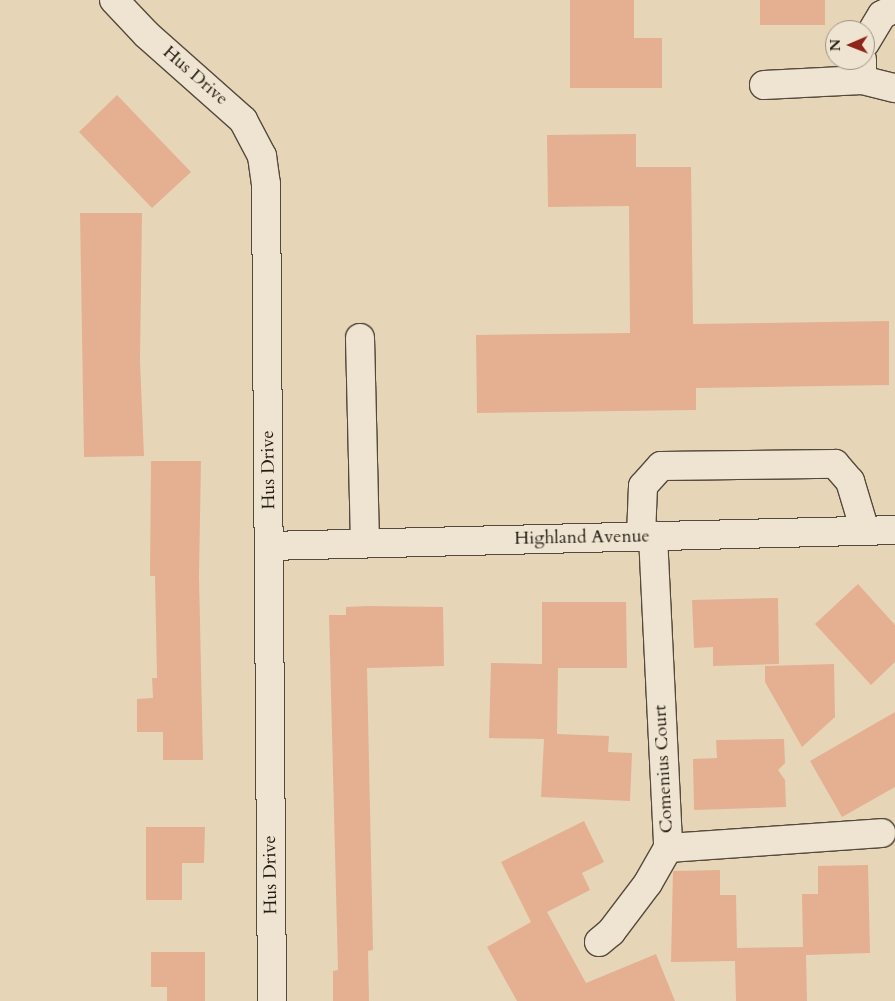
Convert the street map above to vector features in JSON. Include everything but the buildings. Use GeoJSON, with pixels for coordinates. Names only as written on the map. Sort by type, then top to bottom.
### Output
{"type":"FeatureCollection","features":[{"type":"Feature","properties":{"kind":"street","name":"Hus Drive"},"geometry":{"type":"LineString","coordinates":[[114,0],[146,34],[243,120],[262,156],[269,546],[272,1001]]}},
{"type":"Feature","properties":{"kind":"street"},"geometry":{"type":"LineString","coordinates":[[875,27],[882,15],[895,8]]}},
{"type":"Feature","properties":{"kind":"street"},"geometry":{"type":"LineString","coordinates":[[764,84],[862,70],[895,88]]}},
{"type":"Feature","properties":{"kind":"street"},"geometry":{"type":"LineString","coordinates":[[360,338],[365,543]]}},
{"type":"Feature","properties":{"kind":"street","name":"Comenius Court"},"geometry":{"type":"LineString","coordinates":[[865,531],[850,481],[834,464],[661,466],[643,486],[668,848],[881,833]]}},
{"type":"Feature","properties":{"kind":"street","name":"Highland Avenue"},"geometry":{"type":"LineString","coordinates":[[269,546],[895,530]]}},
{"type":"Feature","properties":{"kind":"street"},"geometry":{"type":"LineString","coordinates":[[599,942],[611,932],[648,884],[668,848]]}}]}
